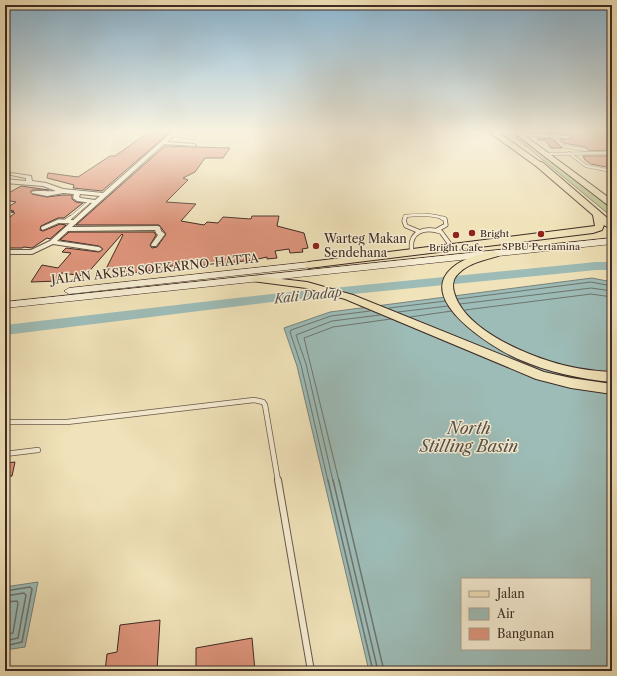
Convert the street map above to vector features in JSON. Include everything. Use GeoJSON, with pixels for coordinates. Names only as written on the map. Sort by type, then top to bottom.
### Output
{"type":"FeatureCollection","features":[{"type":"Feature","properties":{"kind":"main road"},"geometry":{"type":"LineString","coordinates":[[539,164],[610,225],[612,234],[492,251],[464,264],[450,275],[447,285],[448,293],[454,305],[477,329],[493,341],[513,352],[540,364],[582,374],[612,378]]}},
{"type":"Feature","properties":{"kind":"main road"},"geometry":{"type":"LineString","coordinates":[[559,164],[612,204]]}},
{"type":"Feature","properties":{"kind":"main road"},"geometry":{"type":"LineString","coordinates":[[309,265],[593,230],[598,228],[600,224],[596,214]]}},
{"type":"Feature","properties":{"kind":"main road"},"geometry":{"type":"LineString","coordinates":[[492,251],[612,241]]}},
{"type":"Feature","properties":{"kind":"main road","name":"JALAN AKSES SOEKARNO-HATTA"},"geometry":{"type":"LineString","coordinates":[[5,298],[309,265],[492,251]]}},
{"type":"Feature","properties":{"kind":"main road","name":"JALAN AKSES SOEKARNO-HATTA"},"geometry":{"type":"LineString","coordinates":[[5,305],[256,279],[492,251]]}},
{"type":"Feature","properties":{"kind":"main road"},"geometry":{"type":"LineString","coordinates":[[256,279],[307,286],[349,297],[541,376],[571,383],[612,389]]}},
{"type":"Feature","properties":{"kind":"street"},"geometry":{"type":"LineString","coordinates":[[5,252],[32,252],[52,242],[140,164]]}},
{"type":"Feature","properties":{"kind":"street"},"geometry":{"type":"LineString","coordinates":[[13,174],[29,177],[28,183]]}},
{"type":"Feature","properties":{"kind":"street"},"geometry":{"type":"LineString","coordinates":[[5,181],[44,184],[63,191],[104,195]]}},
{"type":"Feature","properties":{"kind":"street"},"geometry":{"type":"LineString","coordinates":[[34,192],[47,194],[63,191]]}},
{"type":"Feature","properties":{"kind":"street"},"geometry":{"type":"LineString","coordinates":[[77,193],[77,199],[96,202]]}},
{"type":"Feature","properties":{"kind":"street"},"geometry":{"type":"LineString","coordinates":[[67,229],[158,228],[158,232],[162,234],[154,244]]}},
{"type":"Feature","properties":{"kind":"street"},"geometry":{"type":"LineString","coordinates":[[52,242],[99,250]]}},
{"type":"Feature","properties":{"kind":"lane"},"geometry":{"type":"LineString","coordinates":[[583,164],[586,166],[612,171]]}},
{"type":"Feature","properties":{"kind":"lane"},"geometry":{"type":"LineString","coordinates":[[66,221],[89,202]]}},
{"type":"Feature","properties":{"kind":"lane"},"geometry":{"type":"LineString","coordinates":[[436,230],[446,225],[446,220],[437,216],[405,216],[404,221],[406,226],[418,231],[436,230],[442,232],[452,247]]}},
{"type":"Feature","properties":{"kind":"lane"},"geometry":{"type":"LineString","coordinates":[[43,228],[57,221],[75,222]]}},
{"type":"Feature","properties":{"kind":"lane"},"geometry":{"type":"LineString","coordinates":[[412,252],[410,245],[412,238],[418,231]]}},
{"type":"Feature","properties":{"kind":"lane"},"geometry":{"type":"LineString","coordinates":[[5,422],[67,422],[254,400],[263,402],[265,405],[311,671]]}},
{"type":"Feature","properties":{"kind":"lane"},"geometry":{"type":"LineString","coordinates":[[5,454],[38,450]]}},
{"type":"Feature","properties":{"kind":"green space"},"geometry":{"type":"Polygon","coordinates":[[[547,164],[554,164],[612,207],[612,217],[547,164]]]}},
{"type":"Feature","properties":{"kind":"water","name":"North Stilling Basin"},"geometry":{"type":"Polygon","coordinates":[[[592,278],[612,282],[612,671],[369,671],[297,366],[284,328],[330,312],[592,278]]]}},
{"type":"Feature","properties":{"kind":"water"},"geometry":{"type":"Polygon","coordinates":[[[38,582],[25,647],[5,650],[5,587],[38,582]]]}},
{"type":"Feature","properties":{"kind":"building"},"geometry":{"type":"Polygon","coordinates":[[[99,164],[134,164],[102,191],[73,188],[74,185],[47,178],[48,173],[78,177],[99,164]]]}},
{"type":"Feature","properties":{"kind":"building"},"geometry":{"type":"Polygon","coordinates":[[[145,164],[201,164],[195,172],[183,178],[188,180],[166,202],[196,204],[181,221],[204,225],[207,222],[218,223],[223,217],[251,219],[252,216],[279,216],[277,226],[304,233],[308,248],[302,249],[303,252],[290,253],[289,249],[275,251],[277,258],[267,259],[267,257],[254,260],[197,266],[197,262],[179,261],[179,265],[164,267],[164,269],[112,275],[114,269],[106,269],[123,235],[122,234],[85,276],[61,273],[58,281],[31,282],[42,265],[58,268],[71,253],[62,252],[66,248],[99,252],[103,249],[99,246],[60,240],[69,232],[154,232],[156,235],[150,245],[152,248],[157,247],[166,234],[159,225],[76,225],[145,164]]]}},
{"type":"Feature","properties":{"kind":"building"},"geometry":{"type":"Polygon","coordinates":[[[591,164],[612,164],[612,168],[591,164]]]}},
{"type":"Feature","properties":{"kind":"building"},"geometry":{"type":"Polygon","coordinates":[[[21,186],[49,190],[33,190],[30,192],[32,194],[47,197],[72,195],[72,199],[76,202],[83,203],[64,218],[58,218],[41,226],[40,230],[43,231],[60,224],[66,225],[50,239],[47,238],[32,248],[5,248],[5,221],[15,213],[11,212],[14,211],[5,209],[16,202],[5,200],[5,195],[21,186]]]}},
{"type":"Feature","properties":{"kind":"building"},"geometry":{"type":"Polygon","coordinates":[[[15,462],[12,476],[5,477],[5,463],[15,462]]]}},
{"type":"Feature","properties":{"kind":"building"},"geometry":{"type":"Polygon","coordinates":[[[160,620],[157,670],[105,671],[107,654],[117,652],[120,625],[160,620]]]}},
{"type":"Feature","properties":{"kind":"building"},"geometry":{"type":"Polygon","coordinates":[[[252,638],[255,671],[196,671],[196,648],[252,638]]]}},
{"type":"Feature","properties":{"kind":"waterway","name":"Kali Dadap"},"geometry":{"type":"LineString","coordinates":[[5,330],[272,298],[596,266],[612,266]]}},
{"type":"Feature","properties":{"kind":"place","name":"Bright"},"geometry":{"type":"Point","coordinates":[472,233]}},
{"type":"Feature","properties":{"kind":"place","name":"SPBU Pertamina"},"geometry":{"type":"Point","coordinates":[541,234]}},
{"type":"Feature","properties":{"kind":"place","name":"Bright Cafe"},"geometry":{"type":"Point","coordinates":[456,235]}},
{"type":"Feature","properties":{"kind":"place","name":"Warteg Makan Sendehana"},"geometry":{"type":"Point","coordinates":[316,246]}}]}
